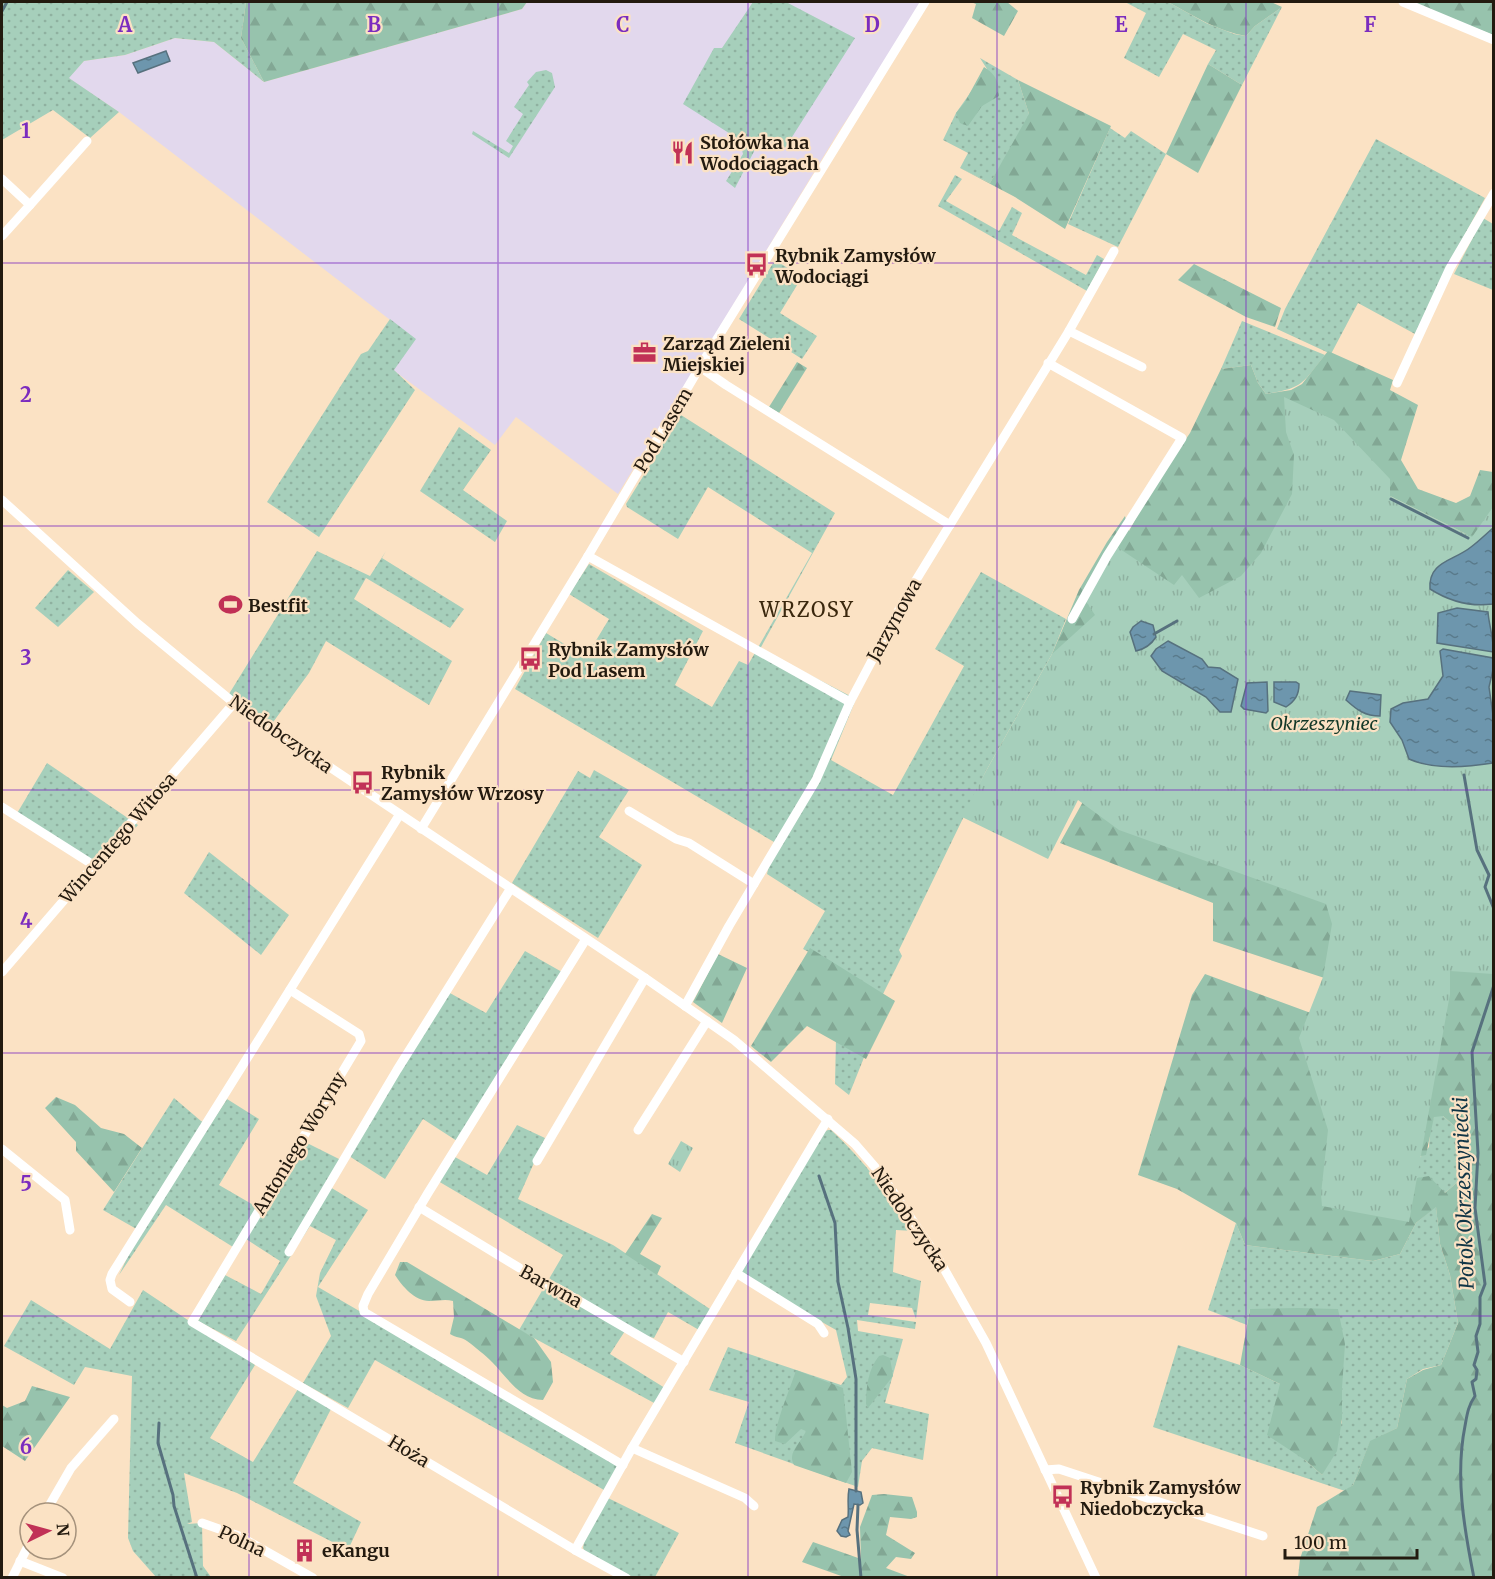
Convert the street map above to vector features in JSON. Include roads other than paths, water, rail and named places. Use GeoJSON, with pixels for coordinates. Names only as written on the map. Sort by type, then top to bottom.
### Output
{"type":"FeatureCollection","features":[{"type":"Feature","properties":{"kind":"street","name":"Pod Lasem"},"geometry":{"type":"LineString","coordinates":[[421,829],[588,556],[700,367],[926,2]]}},
{"type":"Feature","properties":{"kind":"street"},"geometry":{"type":"LineString","coordinates":[[1403,2],[1494,40]]}},
{"type":"Feature","properties":{"kind":"street"},"geometry":{"type":"LineString","coordinates":[[2,236],[87,141]]}},
{"type":"Feature","properties":{"kind":"street"},"geometry":{"type":"LineString","coordinates":[[2,179],[30,205]]}},
{"type":"Feature","properties":{"kind":"street"},"geometry":{"type":"LineString","coordinates":[[1396,383],[1450,268],[1494,193]]}},
{"type":"Feature","properties":{"kind":"street","name":"Jarzynowa"},"geometry":{"type":"LineString","coordinates":[[685,1006],[816,780],[850,702],[905,598],[1069,330],[1114,251]]}},
{"type":"Feature","properties":{"kind":"street"},"geometry":{"type":"LineString","coordinates":[[1069,330],[1142,367]]}},
{"type":"Feature","properties":{"kind":"street"},"geometry":{"type":"LineString","coordinates":[[1048,363],[1182,438],[1107,556],[1072,619]]}},
{"type":"Feature","properties":{"kind":"street"},"geometry":{"type":"LineString","coordinates":[[700,367],[726,386],[950,525]]}},
{"type":"Feature","properties":{"kind":"street","name":"Niedobczycka"},"geometry":{"type":"LineString","coordinates":[[2,500],[137,622],[234,704],[645,978],[734,1040],[855,1144],[881,1174],[939,1258],[986,1343],[1096,1578]]}},
{"type":"Feature","properties":{"kind":"street"},"geometry":{"type":"LineString","coordinates":[[588,556],[850,702]]}},
{"type":"Feature","properties":{"kind":"street","name":"Wincentego Witosa"},"geometry":{"type":"LineString","coordinates":[[2,972],[234,704]]}},
{"type":"Feature","properties":{"kind":"street"},"geometry":{"type":"LineString","coordinates":[[2,807],[95,866]]}},
{"type":"Feature","properties":{"kind":"street"},"geometry":{"type":"LineString","coordinates":[[629,811],[676,839],[689,843],[754,884]]}},
{"type":"Feature","properties":{"kind":"street"},"geometry":{"type":"LineString","coordinates":[[130,1302],[112,1289],[110,1280],[112,1274],[400,814]]}},
{"type":"Feature","properties":{"kind":"street"},"geometry":{"type":"LineString","coordinates":[[289,1252],[397,1070],[511,888]]}},
{"type":"Feature","properties":{"kind":"street"},"geometry":{"type":"LineString","coordinates":[[586,939],[419,1207],[363,1306],[364,1312],[623,1465]]}},
{"type":"Feature","properties":{"kind":"street"},"geometry":{"type":"LineString","coordinates":[[537,1161],[645,978]]}},
{"type":"Feature","properties":{"kind":"street","name":"Antoniego Woryny"},"geometry":{"type":"LineString","coordinates":[[192,1322],[361,1041],[358,1034],[290,990]]}},
{"type":"Feature","properties":{"kind":"street"},"geometry":{"type":"LineString","coordinates":[[638,1130],[707,1021]]}},
{"type":"Feature","properties":{"kind":"street"},"geometry":{"type":"LineString","coordinates":[[575,1550],[632,1448],[828,1119]]}},
{"type":"Feature","properties":{"kind":"street"},"geometry":{"type":"LineString","coordinates":[[2,1149],[65,1200],[70,1230]]}},
{"type":"Feature","properties":{"kind":"street","name":"Barwna"},"geometry":{"type":"LineString","coordinates":[[419,1207],[546,1284],[557,1288],[684,1362]]}},
{"type":"Feature","properties":{"kind":"street"},"geometry":{"type":"LineString","coordinates":[[736,1273],[818,1324],[824,1334]]}},
{"type":"Feature","properties":{"kind":"street","name":"Hoża"},"geometry":{"type":"LineString","coordinates":[[192,1322],[626,1578]]}},
{"type":"Feature","properties":{"kind":"street"},"geometry":{"type":"LineString","coordinates":[[52,1501],[72,1468],[114,1419]]}},
{"type":"Feature","properties":{"kind":"street"},"geometry":{"type":"LineString","coordinates":[[632,1448],[745,1498],[754,1506]]}},
{"type":"Feature","properties":{"kind":"street"},"geometry":{"type":"LineString","coordinates":[[1045,1470],[1057,1469],[1263,1536]]}},
{"type":"Feature","properties":{"kind":"street","name":"Polna"},"geometry":{"type":"LineString","coordinates":[[202,1523],[239,1536],[313,1578]]}},
{"type":"Feature","properties":{"kind":"street"},"geometry":{"type":"LineString","coordinates":[[12,1578],[20,1561],[63,1578]]}},
{"type":"Feature","properties":{"kind":"water"},"geometry":{"type":"Polygon","coordinates":[[[166,51],[170,61],[138,73],[133,63],[166,51]]]}},
{"type":"Feature","properties":{"kind":"water"},"geometry":{"type":"Polygon","coordinates":[[[1493,528],[1493,604],[1477,605],[1460,602],[1430,589],[1430,580],[1438,567],[1464,552],[1493,528]]]}},
{"type":"Feature","properties":{"kind":"water"},"geometry":{"type":"Polygon","coordinates":[[[1457,608],[1488,612],[1493,652],[1437,643],[1438,613],[1457,608]]]}},
{"type":"Feature","properties":{"kind":"water"},"geometry":{"type":"Polygon","coordinates":[[[1141,621],[1153,625],[1156,637],[1147,646],[1136,651],[1130,632],[1141,621]]]}},
{"type":"Feature","properties":{"kind":"water"},"geometry":{"type":"Polygon","coordinates":[[[1168,641],[1202,659],[1208,667],[1220,668],[1238,679],[1231,712],[1220,712],[1206,697],[1162,671],[1151,656],[1156,649],[1168,641]]]}},
{"type":"Feature","properties":{"kind":"water"},"geometry":{"type":"Polygon","coordinates":[[[1443,649],[1493,658],[1489,687],[1494,722],[1493,763],[1440,766],[1409,759],[1402,740],[1390,722],[1391,709],[1403,703],[1428,699],[1443,676],[1440,651],[1443,649]]]}},
{"type":"Feature","properties":{"kind":"water"},"geometry":{"type":"Polygon","coordinates":[[[1267,682],[1268,711],[1266,713],[1244,709],[1241,706],[1247,683],[1267,682]]]}},
{"type":"Feature","properties":{"kind":"water"},"geometry":{"type":"Polygon","coordinates":[[[1274,682],[1299,684],[1296,697],[1286,707],[1274,702],[1274,682]]]}},
{"type":"Feature","properties":{"kind":"water"},"geometry":{"type":"Polygon","coordinates":[[[1350,691],[1381,695],[1380,716],[1366,714],[1350,704],[1346,700],[1350,691]]]}},
{"type":"Feature","properties":{"kind":"water"},"geometry":{"type":"Polygon","coordinates":[[[849,1489],[861,1492],[863,1503],[854,1504],[848,1531],[850,1535],[846,1537],[841,1536],[837,1531],[842,1520],[848,1517],[849,1489]]]}},
{"type":"Feature","properties":{"kind":"waterway"},"geometry":{"type":"LineString","coordinates":[[2,11],[7,2]]}},
{"type":"Feature","properties":{"kind":"waterway"},"geometry":{"type":"LineString","coordinates":[[1391,499],[1468,538]]}},
{"type":"Feature","properties":{"kind":"waterway","name":"Potok Okrzeszyniecki"},"geometry":{"type":"LineString","coordinates":[[1154,634],[1177,621]]}},
{"type":"Feature","properties":{"kind":"waterway","name":"Potok Okrzeszyniecki"},"geometry":{"type":"LineString","coordinates":[[1464,775],[1477,850],[1489,875],[1485,887],[1494,909]]}},
{"type":"Feature","properties":{"kind":"waterway","name":"Potok Okrzeszyniecki"},"geometry":{"type":"LineString","coordinates":[[1474,1578],[1464,1521],[1461,1483],[1462,1445],[1469,1407],[1475,1396],[1472,1382],[1476,1379],[1477,1370],[1474,1365],[1478,1352],[1476,1336],[1480,1324],[1480,1297],[1485,1284],[1475,1208],[1478,1153],[1472,1052],[1494,985]]}},
{"type":"Feature","properties":{"kind":"waterway"},"geometry":{"type":"LineString","coordinates":[[819,1176],[835,1223],[838,1282],[856,1379],[856,1491]]}},
{"type":"Feature","properties":{"kind":"waterway"},"geometry":{"type":"LineString","coordinates":[[159,1423],[158,1443],[174,1506],[197,1578]]}},
{"type":"Feature","properties":{"kind":"waterway"},"geometry":{"type":"LineString","coordinates":[[858,1505],[857,1530],[861,1578]]}},
{"type":"Feature","properties":{"kind":"place","name":"Stołówka na Wodociągach"},"geometry":{"type":"Point","coordinates":[682,152]}},
{"type":"Feature","properties":{"kind":"place","name":"Rybnik Zamysłów Wodociągi"},"geometry":{"type":"Point","coordinates":[757,265]}},
{"type":"Feature","properties":{"kind":"place","name":"Zarząd Zieleni Miejskiej"},"geometry":{"type":"Point","coordinates":[645,353]}},
{"type":"Feature","properties":{"kind":"place","name":"Bestfit"},"geometry":{"type":"Point","coordinates":[230,605]}},
{"type":"Feature","properties":{"kind":"place","name":"Rybnik Zamysłów Pod Lasem"},"geometry":{"type":"Point","coordinates":[530,659]}},
{"type":"Feature","properties":{"kind":"place","name":"Rybnik Zamysłów Wrzosy"},"geometry":{"type":"Point","coordinates":[363,782]}},
{"type":"Feature","properties":{"kind":"place","name":"Rybnik Zamysłów Niedobczycka"},"geometry":{"type":"Point","coordinates":[1062,1497]}},
{"type":"Feature","properties":{"kind":"place","name":"eKangu"},"geometry":{"type":"Point","coordinates":[304,1550]}},
{"type":"Feature","properties":{"kind":"district","name":"WRZOSY"},"geometry":{"type":"Point","coordinates":[807,609]}},
{"type":"Feature","properties":{"kind":"park label","name":"Okrzeszyniec"},"geometry":{"type":"Point","coordinates":[1324,723]}}]}
